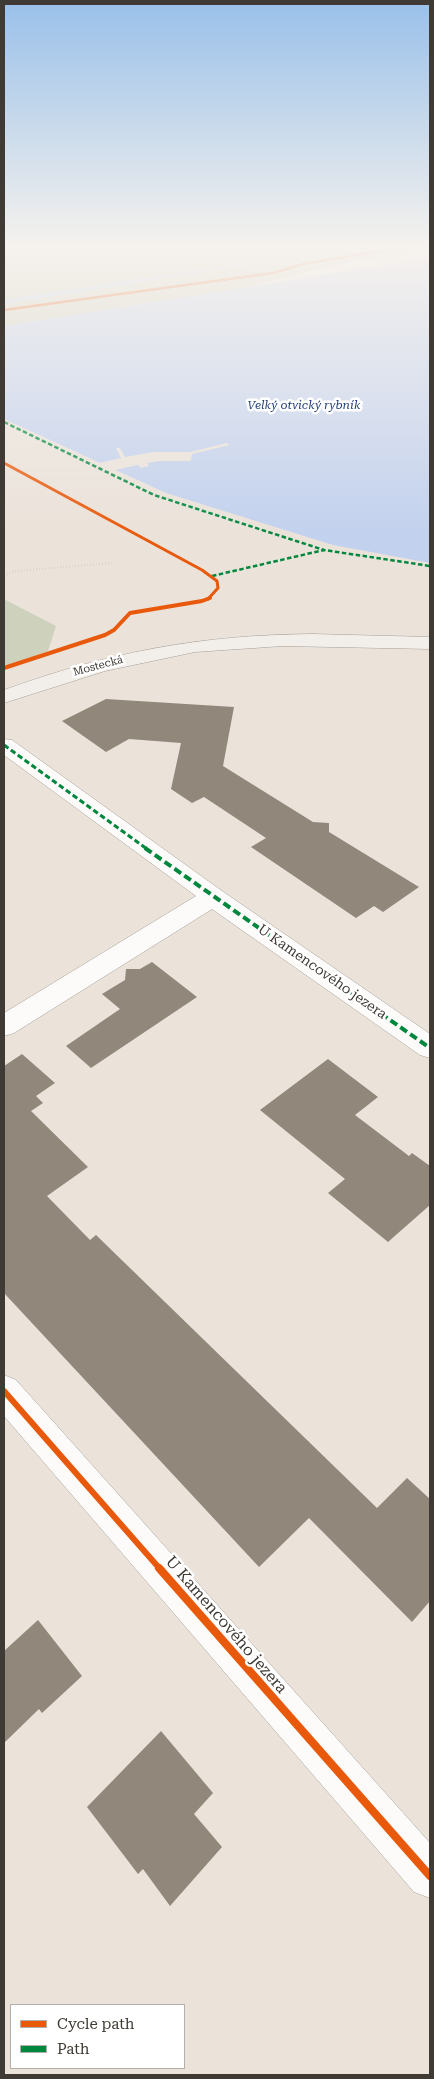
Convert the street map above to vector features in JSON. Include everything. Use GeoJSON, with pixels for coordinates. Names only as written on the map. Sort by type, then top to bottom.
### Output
{"type":"FeatureCollection","features":[{"type":"Feature","properties":{"kind":"street","name":"Mostecká"},"geometry":{"type":"LineString","coordinates":[[4,697],[53,678],[113,661],[196,646],[306,641],[430,643]]}},
{"type":"Feature","properties":{"kind":"street","name":"U Kamencového jezera"},"geometry":{"type":"LineString","coordinates":[[4,745],[213,897],[430,1048]]}},
{"type":"Feature","properties":{"kind":"street"},"geometry":{"type":"LineString","coordinates":[[4,1026],[213,897]]}},
{"type":"Feature","properties":{"kind":"street","name":"U Kamencového jezera"},"geometry":{"type":"LineString","coordinates":[[4,1391],[430,1876]]}},
{"type":"Feature","properties":{"kind":"path"},"geometry":{"type":"LineString","coordinates":[[4,575],[16,571],[112,563]]}},
{"type":"Feature","properties":{"kind":"green space"},"geometry":{"type":"Polygon","coordinates":[[[4,599],[56,626],[48,651],[4,668],[4,599]]]}},
{"type":"Feature","properties":{"kind":"water","name":"Velký otvický rybník"},"geometry":{"type":"Polygon","coordinates":[[[4,342],[430,342],[430,563],[333,545],[166,493],[4,419],[4,342]]]}},
{"type":"Feature","properties":{"kind":"pier"},"geometry":{"type":"Polygon","coordinates":[[[227,443],[229,445],[192,454],[191,461],[160,461],[147,463],[149,466],[141,468],[138,465],[115,470],[99,463],[121,458],[116,448],[120,448],[125,457],[154,452],[190,452],[227,443]]]}},
{"type":"Feature","properties":{"kind":"building"},"geometry":{"type":"Polygon","coordinates":[[[106,699],[234,707],[223,766],[313,822],[329,823],[329,832],[419,887],[383,912],[374,906],[356,918],[251,847],[266,838],[204,797],[192,803],[171,789],[181,743],[129,739],[106,752],[62,721],[106,699]]]}},
{"type":"Feature","properties":{"kind":"building"},"geometry":{"type":"Polygon","coordinates":[[[152,962],[197,997],[91,1068],[66,1046],[120,1009],[102,994],[125,980],[126,969],[140,969],[152,962]]]}},
{"type":"Feature","properties":{"kind":"building"},"geometry":{"type":"Polygon","coordinates":[[[22,1054],[55,1083],[36,1096],[43,1103],[31,1111],[88,1167],[47,1196],[90,1240],[96,1235],[377,1508],[407,1478],[430,1499],[430,1601],[412,1622],[309,1518],[259,1567],[4,1293],[4,1066],[22,1054]]]}},
{"type":"Feature","properties":{"kind":"building"},"geometry":{"type":"Polygon","coordinates":[[[328,1059],[378,1097],[355,1115],[409,1156],[412,1153],[430,1166],[430,1205],[388,1242],[328,1193],[345,1179],[260,1110],[328,1059]]]}},
{"type":"Feature","properties":{"kind":"building"},"geometry":{"type":"Polygon","coordinates":[[[38,1620],[82,1676],[42,1713],[39,1709],[4,1743],[4,1651],[38,1620]]]}},
{"type":"Feature","properties":{"kind":"building"},"geometry":{"type":"Polygon","coordinates":[[[161,1731],[213,1793],[194,1814],[222,1847],[170,1906],[143,1869],[138,1874],[87,1807],[161,1731]]]}},
{"type":"Feature","properties":{"kind":"marked path"},"geometry":{"type":"LineString","coordinates":[[4,422],[154,495],[324,550]]}},
{"type":"Feature","properties":{"kind":"marked path"},"geometry":{"type":"LineString","coordinates":[[212,576],[324,550],[430,566]]}},
{"type":"Feature","properties":{"kind":"marked path"},"geometry":{"type":"LineString","coordinates":[[4,745],[213,897],[430,1048]]}},
{"type":"Feature","properties":{"kind":"cycle path"},"geometry":{"type":"LineString","coordinates":[[4,463],[202,570],[217,581],[218,588],[210,598],[202,601],[130,613],[114,630],[105,635],[54,650],[4,668]]}},
{"type":"Feature","properties":{"kind":"cycle path"},"geometry":{"type":"LineString","coordinates":[[4,1391],[430,1876]]}}]}
